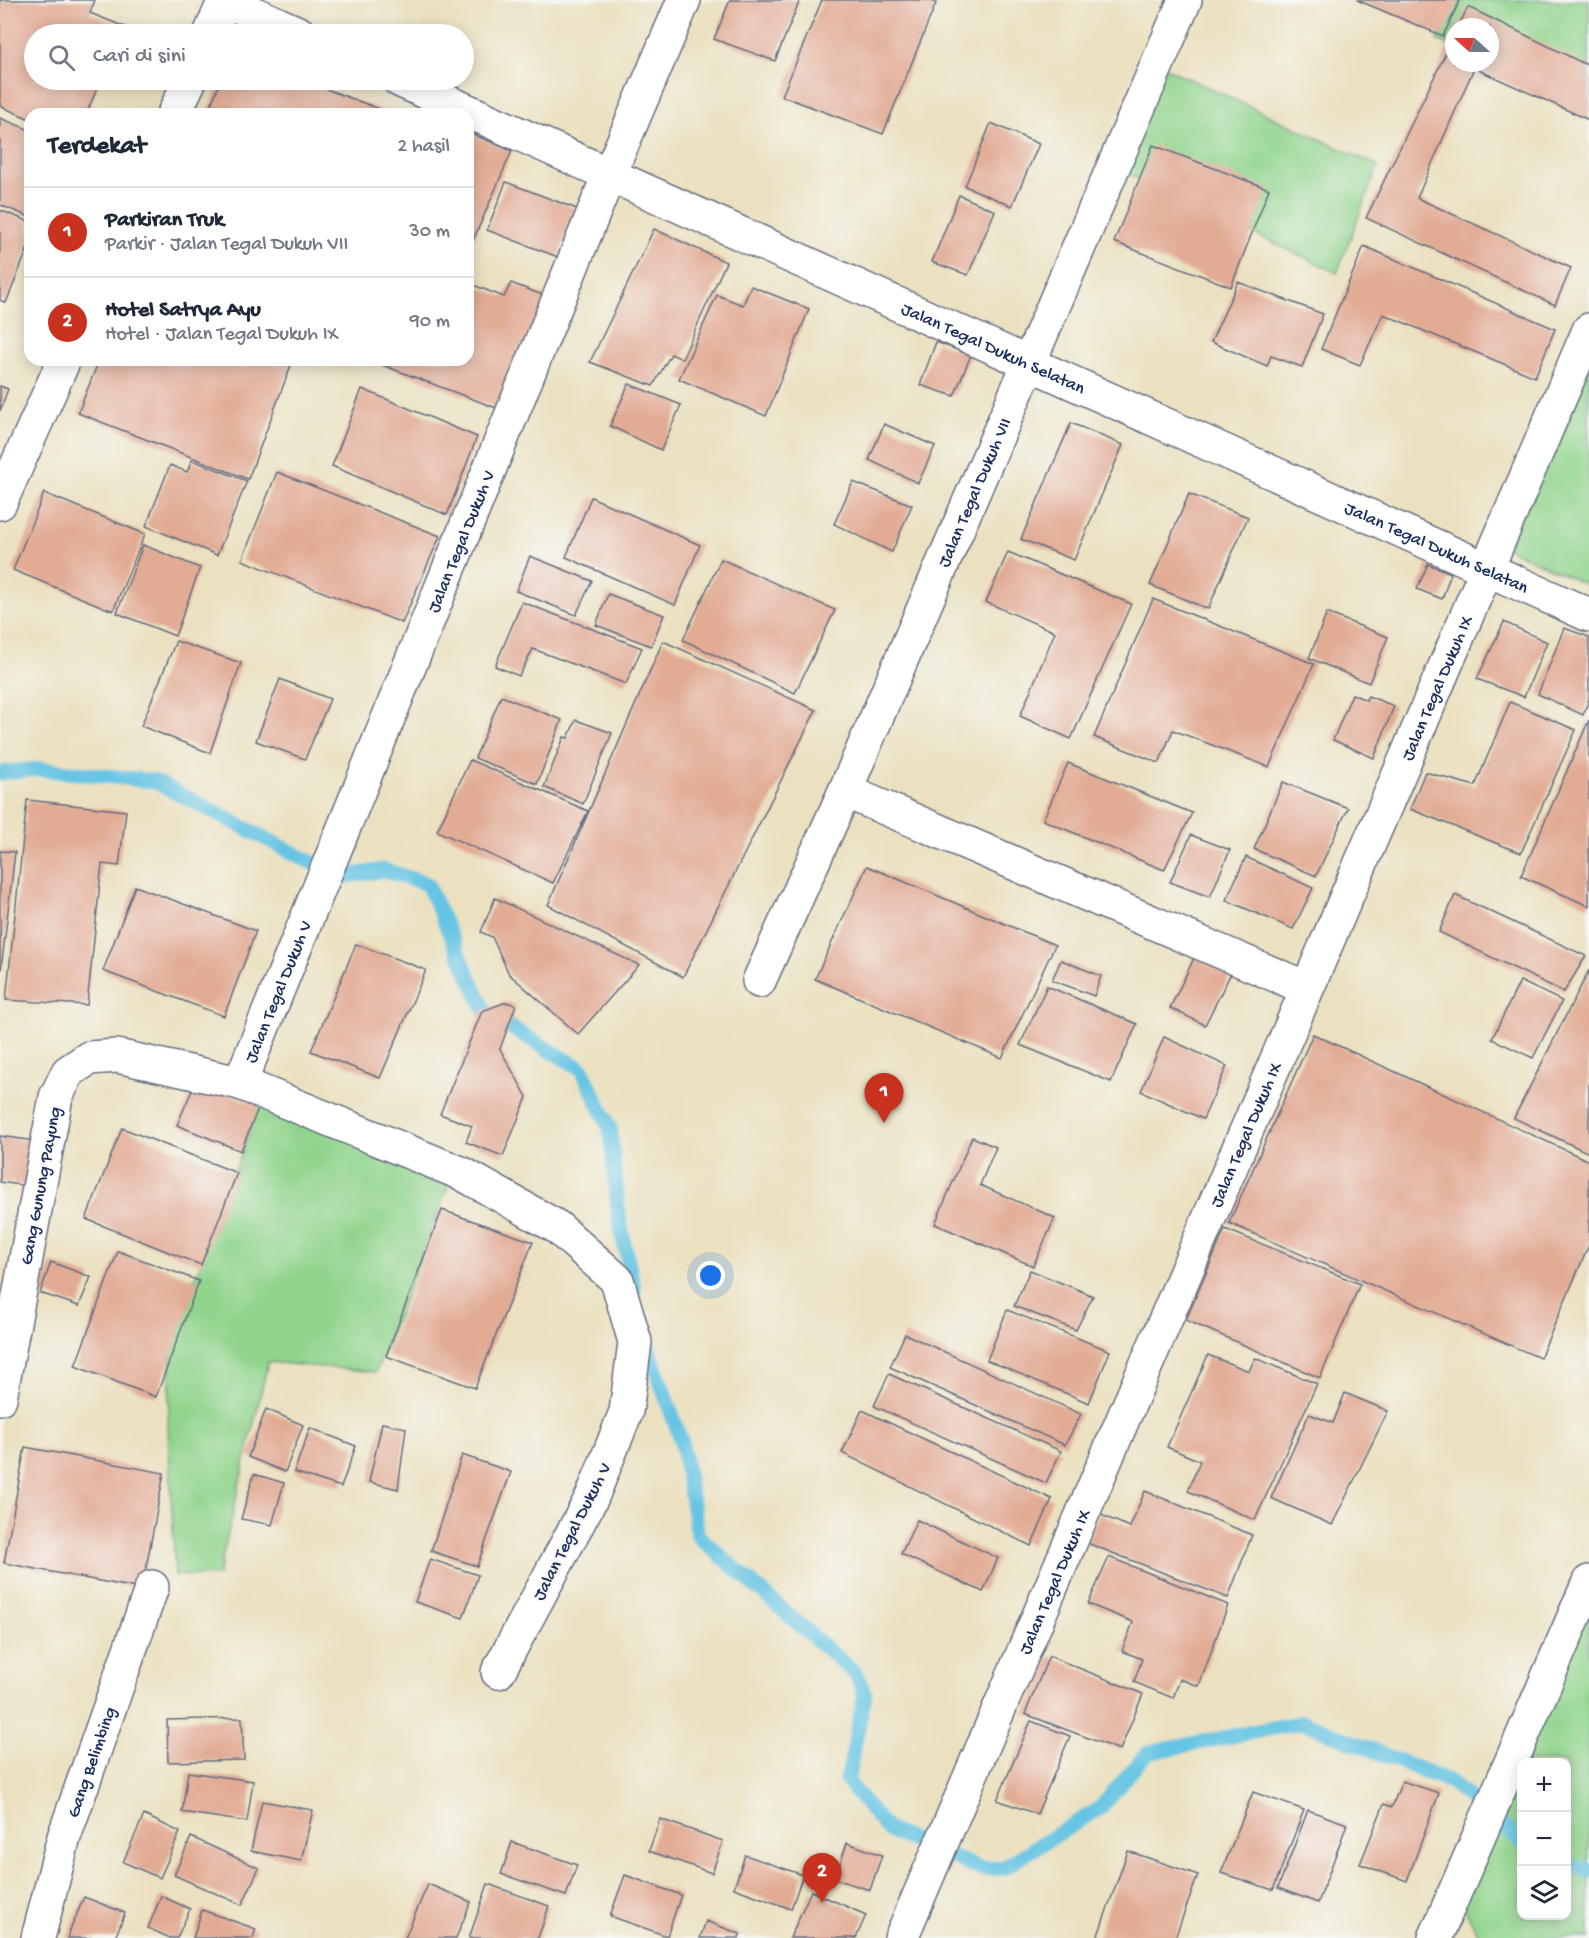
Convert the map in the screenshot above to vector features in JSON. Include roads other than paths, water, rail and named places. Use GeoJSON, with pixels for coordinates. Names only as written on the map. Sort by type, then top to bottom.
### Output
{"type":"FeatureCollection","features":[{"type":"Feature","properties":{"kind":"street"},"geometry":{"type":"LineString","coordinates":[[214,24],[225,0],[278,24]]}},
{"type":"Feature","properties":{"kind":"street","name":"Jalan Tegal Dukuh V"},"geometry":{"type":"LineString","coordinates":[[498,1672],[592,1497],[626,1412],[635,1342],[617,1280],[557,1227],[462,1174],[240,1083],[609,175],[684,0]]}},
{"type":"Feature","properties":{"kind":"street","name":"Jalan Tegal Dukuh VII"},"geometry":{"type":"LineString","coordinates":[[759,981],[845,791],[1185,0]]}},
{"type":"Feature","properties":{"kind":"street"},"geometry":{"type":"LineString","coordinates":[[177,108],[185,90]]}},
{"type":"Feature","properties":{"kind":"street","name":"Jalan Tegal Dukuh Selatan"},"geometry":{"type":"LineString","coordinates":[[421,90],[461,108]]}},
{"type":"Feature","properties":{"kind":"street","name":"Jalan Tegal Dukuh Selatan"},"geometry":{"type":"LineString","coordinates":[[474,114],[1029,361],[1589,615]]}},
{"type":"Feature","properties":{"kind":"street","name":"Jalan Tegal Dukuh IX"},"geometry":{"type":"LineString","coordinates":[[902,1938],[1589,330]]}},
{"type":"Feature","properties":{"kind":"street"},"geometry":{"type":"LineString","coordinates":[[0,503],[61,366]]}},
{"type":"Feature","properties":{"kind":"street"},"geometry":{"type":"LineString","coordinates":[[845,791],[1306,988]]}},
{"type":"Feature","properties":{"kind":"street","name":"Gang Gunung Payung"},"geometry":{"type":"LineString","coordinates":[[0,1398],[56,1096],[68,1072],[89,1058],[117,1056],[240,1083]]}},
{"type":"Feature","properties":{"kind":"street"},"geometry":{"type":"LineString","coordinates":[[1435,1938],[1589,1582]]}},
{"type":"Feature","properties":{"kind":"street","name":"Gang Belimbing"},"geometry":{"type":"LineString","coordinates":[[38,1938],[64,1837],[152,1587]]}},
{"type":"Feature","properties":{"kind":"waterway"},"geometry":{"type":"LineString","coordinates":[[0,773],[39,769],[154,781],[340,877],[384,870],[427,884],[486,1013],[582,1069],[610,1128],[619,1219],[634,1289]]}},
{"type":"Feature","properties":{"kind":"waterway"},"geometry":{"type":"LineString","coordinates":[[645,1339],[681,1440],[698,1536],[856,1674],[865,1694],[847,1781],[888,1830],[981,1869],[1003,1868],[1100,1808],[1147,1753],[1303,1722],[1451,1782],[1517,1839]]}},
{"type":"Feature","properties":{"kind":"waterway"},"geometry":{"type":"LineString","coordinates":[[1571,1866],[1589,1871]]}},
{"type":"Feature","properties":{"kind":"place","name":"Parkiran Truk"},"geometry":{"type":"Point","coordinates":[884,1123]}},
{"type":"Feature","properties":{"kind":"place","name":"Hotel Satrya Ayu"},"geometry":{"type":"Point","coordinates":[822,1903]}}]}
